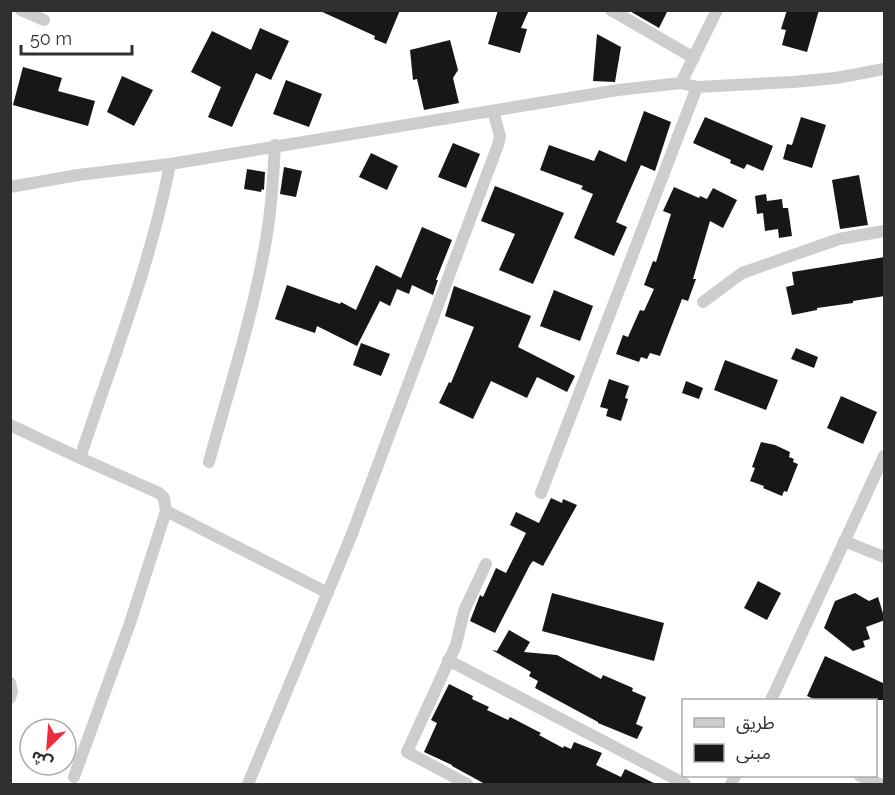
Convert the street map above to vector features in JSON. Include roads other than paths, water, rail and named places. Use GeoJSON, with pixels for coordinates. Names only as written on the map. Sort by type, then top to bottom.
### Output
{"type":"FeatureCollection","features":[{"type":"Feature","properties":{"kind":"street"},"geometry":{"type":"LineString","coordinates":[[21,10],[44,20]]}},
{"type":"Feature","properties":{"kind":"street"},"geometry":{"type":"LineString","coordinates":[[611,10],[694,58]]}},
{"type":"Feature","properties":{"kind":"street"},"geometry":{"type":"LineString","coordinates":[[681,83],[717,10]]}},
{"type":"Feature","properties":{"kind":"street"},"geometry":{"type":"LineString","coordinates":[[10,187],[78,175],[170,164],[618,90],[681,83],[697,87],[793,82],[885,69]]}},
{"type":"Feature","properties":{"kind":"street"},"geometry":{"type":"LineString","coordinates":[[541,493],[697,87]]}},
{"type":"Feature","properties":{"kind":"street"},"geometry":{"type":"LineString","coordinates":[[248,784],[328,593],[498,145],[500,136],[493,111]]}},
{"type":"Feature","properties":{"kind":"street"},"geometry":{"type":"LineString","coordinates":[[209,462],[256,289],[272,197],[275,146]]}},
{"type":"Feature","properties":{"kind":"street"},"geometry":{"type":"LineString","coordinates":[[80,458],[139,281],[156,225],[170,164]]}},
{"type":"Feature","properties":{"kind":"street"},"geometry":{"type":"LineString","coordinates":[[703,302],[742,273],[839,239],[885,231]]}},
{"type":"Feature","properties":{"kind":"street"},"geometry":{"type":"LineString","coordinates":[[10,425],[159,493],[164,498],[166,511],[130,623],[78,766]]}},
{"type":"Feature","properties":{"kind":"street"},"geometry":{"type":"LineString","coordinates":[[771,699],[884,458]]}},
{"type":"Feature","properties":{"kind":"street"},"geometry":{"type":"LineString","coordinates":[[166,511],[328,593]]}},
{"type":"Feature","properties":{"kind":"street"},"geometry":{"type":"LineString","coordinates":[[844,540],[885,557]]}},
{"type":"Feature","properties":{"kind":"street"},"geometry":{"type":"LineString","coordinates":[[467,784],[407,752],[456,645],[464,611],[486,564]]}},
{"type":"Feature","properties":{"kind":"street"},"geometry":{"type":"LineString","coordinates":[[448,660],[685,784]]}},
{"type":"Feature","properties":{"kind":"street"},"geometry":{"type":"LineString","coordinates":[[10,683],[10,698]]}},
{"type":"Feature","properties":{"kind":"street"},"geometry":{"type":"LineString","coordinates":[[862,777],[880,784]]}}]}
